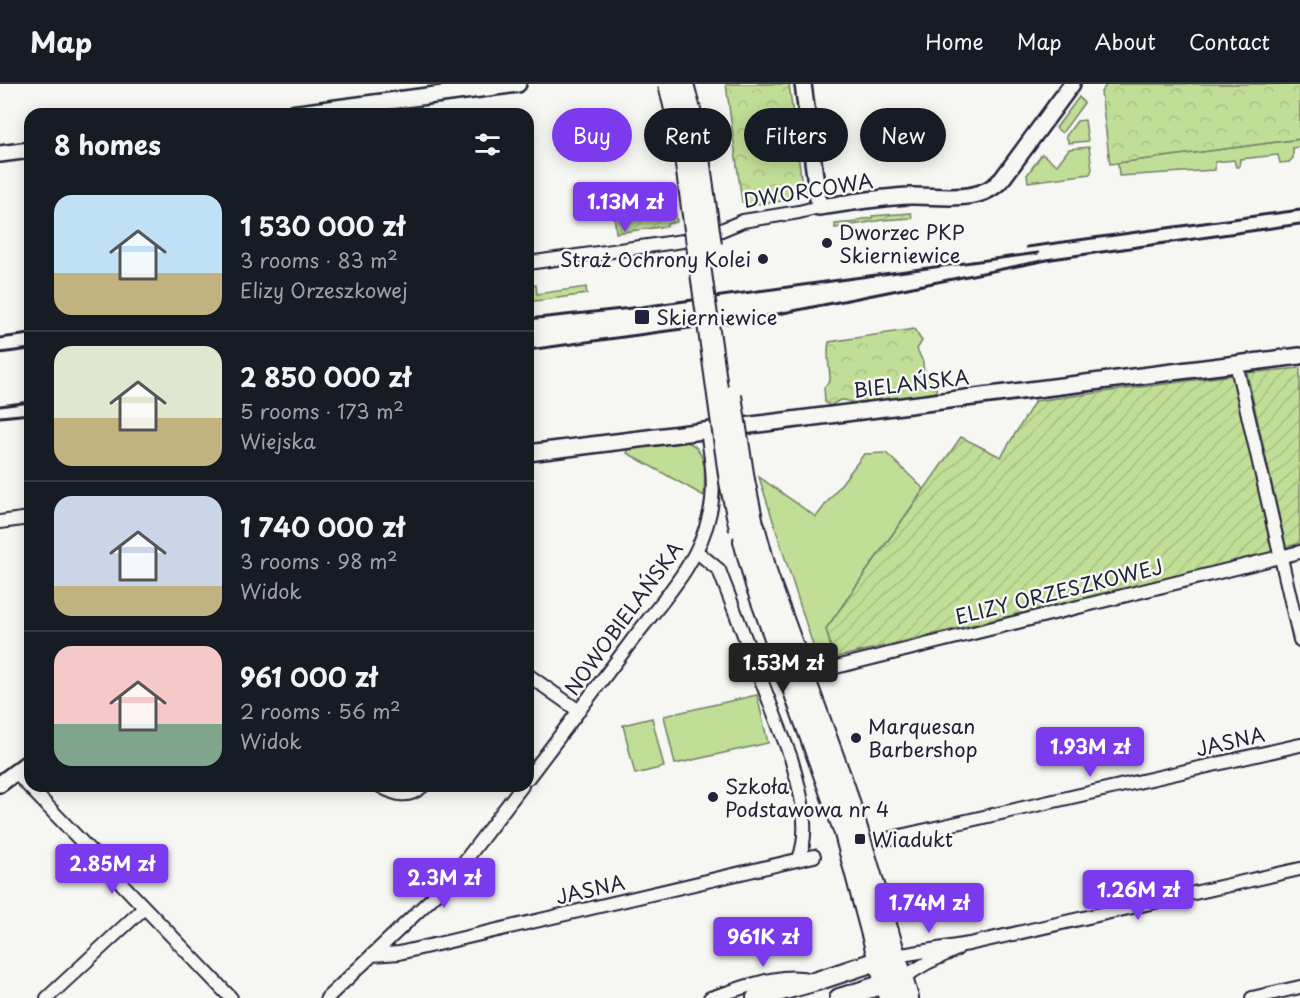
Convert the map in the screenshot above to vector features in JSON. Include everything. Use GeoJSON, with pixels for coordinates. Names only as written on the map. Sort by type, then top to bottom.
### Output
{"type":"FeatureCollection","features":[{"type":"Feature","properties":{"kind":"main road"},"geometry":{"type":"LineString","coordinates":[[669,84],[683,143],[730,482],[845,789],[887,958],[892,987],[908,998]]}},
{"type":"Feature","properties":{"kind":"main road"},"geometry":{"type":"LineString","coordinates":[[683,84],[695,129],[701,169],[744,480],[747,527]]}},
{"type":"Feature","properties":{"kind":"main road"},"geometry":{"type":"LineString","coordinates":[[756,998],[887,958]]}},
{"type":"Feature","properties":{"kind":"main road"},"geometry":{"type":"LineString","coordinates":[[839,998],[892,987]]}},
{"type":"Feature","properties":{"kind":"street"},"geometry":{"type":"LineString","coordinates":[[336,108],[518,84]]}},
{"type":"Feature","properties":{"kind":"street"},"geometry":{"type":"LineString","coordinates":[[803,84],[819,207]]}},
{"type":"Feature","properties":{"kind":"street","name":"DWORCOWA"},"geometry":{"type":"LineString","coordinates":[[534,262],[690,240],[740,222],[819,207],[909,196],[972,195],[991,189],[1002,179],[1072,84]]}},
{"type":"Feature","properties":{"kind":"street"},"geometry":{"type":"LineString","coordinates":[[0,154],[24,151]]}},
{"type":"Feature","properties":{"kind":"street","name":"BIELAŃSKA"},"geometry":{"type":"LineString","coordinates":[[534,452],[1300,356]]}},
{"type":"Feature","properties":{"kind":"street"},"geometry":{"type":"LineString","coordinates":[[1236,363],[1300,640]]}},
{"type":"Feature","properties":{"kind":"street","name":"NOWOBIELAŃSKA"},"geometry":{"type":"LineString","coordinates":[[534,770],[673,586],[696,551],[706,529],[713,498],[707,431]]}},
{"type":"Feature","properties":{"kind":"street"},"geometry":{"type":"LineString","coordinates":[[0,522],[24,519]]}},
{"type":"Feature","properties":{"kind":"street"},"geometry":{"type":"LineString","coordinates":[[696,551],[719,570],[790,758],[799,788],[803,818],[803,849],[799,859]]}},
{"type":"Feature","properties":{"kind":"street","name":"ELIZY ORZESZKOWEJ"},"geometry":{"type":"LineString","coordinates":[[828,669],[1300,552]]}},
{"type":"Feature","properties":{"kind":"street"},"geometry":{"type":"LineString","coordinates":[[534,679],[579,711]]}},
{"type":"Feature","properties":{"kind":"street","name":"JASNA"},"geometry":{"type":"LineString","coordinates":[[887,839],[1300,745]]}},
{"type":"Feature","properties":{"kind":"street"},"geometry":{"type":"LineString","coordinates":[[0,784],[24,765]]}},
{"type":"Feature","properties":{"kind":"street"},"geometry":{"type":"LineString","coordinates":[[15,772],[24,781]]}},
{"type":"Feature","properties":{"kind":"street"},"geometry":{"type":"LineString","coordinates":[[34,792],[231,998]]}},
{"type":"Feature","properties":{"kind":"street"},"geometry":{"type":"LineString","coordinates":[[395,792],[402,795],[415,792]]}},
{"type":"Feature","properties":{"kind":"street"},"geometry":{"type":"LineString","coordinates":[[327,998],[448,883],[517,792]]}},
{"type":"Feature","properties":{"kind":"street","name":"JASNA"},"geometry":{"type":"LineString","coordinates":[[372,954],[399,953],[814,856]]}},
{"type":"Feature","properties":{"kind":"street"},"geometry":{"type":"LineString","coordinates":[[887,958],[969,944],[1300,869]]}},
{"type":"Feature","properties":{"kind":"street"},"geometry":{"type":"LineString","coordinates":[[47,998],[144,908]]}},
{"type":"Feature","properties":{"kind":"street"},"geometry":{"type":"LineString","coordinates":[[892,987],[927,963],[969,944]]}},
{"type":"Feature","properties":{"kind":"street"},"geometry":{"type":"LineString","coordinates":[[710,998],[783,978],[801,977],[817,981]]}},
{"type":"Feature","properties":{"kind":"street"},"geometry":{"type":"LineString","coordinates":[[1252,998],[1300,987]]}},
{"type":"Feature","properties":{"kind":"green space"},"geometry":{"type":"Polygon","coordinates":[[[726,84],[789,84],[792,108],[744,108],[744,162],[799,162],[802,185],[798,195],[768,203],[742,202],[732,128],[732,108],[729,108],[726,84]]]}},
{"type":"Feature","properties":{"kind":"green space"},"geometry":{"type":"Polygon","coordinates":[[[1107,84],[1300,84],[1300,139],[1110,164],[1101,92],[1107,84]]]}},
{"type":"Feature","properties":{"kind":"green space"},"geometry":{"type":"Polygon","coordinates":[[[1079,97],[1084,103],[1062,133],[1056,128],[1079,97]]]}},
{"type":"Feature","properties":{"kind":"green space"},"geometry":{"type":"Polygon","coordinates":[[[1085,120],[1088,141],[1069,143],[1066,136],[1077,121],[1085,120]]]}},
{"type":"Feature","properties":{"kind":"green space"},"geometry":{"type":"Polygon","coordinates":[[[1300,139],[1299,147],[1293,148],[1293,158],[1289,162],[1280,163],[1278,155],[1240,159],[1239,167],[1236,167],[1234,160],[1215,162],[1215,170],[1119,176],[1118,163],[1300,139]]]}},
{"type":"Feature","properties":{"kind":"green space"},"geometry":{"type":"Polygon","coordinates":[[[1089,147],[1092,169],[1090,174],[1028,182],[1027,175],[1042,154],[1057,165],[1069,149],[1089,147]]]}},
{"type":"Feature","properties":{"kind":"green space"},"geometry":{"type":"Polygon","coordinates":[[[674,202],[677,222],[667,224],[667,226],[616,233],[614,211],[674,202]]]}},
{"type":"Feature","properties":{"kind":"green space"},"geometry":{"type":"Polygon","coordinates":[[[911,213],[912,218],[882,220],[835,228],[835,224],[857,222],[857,220],[872,218],[872,216],[911,213]]]}},
{"type":"Feature","properties":{"kind":"green space"},"geometry":{"type":"Polygon","coordinates":[[[534,285],[536,285],[537,294],[586,287],[587,294],[534,301],[534,285]]]}},
{"type":"Feature","properties":{"kind":"green space"},"geometry":{"type":"Polygon","coordinates":[[[914,329],[922,341],[917,349],[923,362],[924,376],[937,380],[936,392],[879,403],[856,404],[840,400],[830,406],[825,402],[824,387],[830,381],[829,342],[914,329]]]}},
{"type":"Feature","properties":{"kind":"green space"},"geometry":{"type":"Polygon","coordinates":[[[1300,368],[1300,543],[1286,547],[1247,373],[1300,368]]]}},
{"type":"Feature","properties":{"kind":"green space"},"geometry":{"type":"Polygon","coordinates":[[[1233,375],[1272,553],[834,658],[826,629],[961,437],[1001,457],[1035,401],[1233,375]]]}},
{"type":"Feature","properties":{"kind":"green space"},"geometry":{"type":"Polygon","coordinates":[[[686,442],[693,445],[702,457],[705,473],[704,496],[627,453],[629,449],[686,442]]]}},
{"type":"Feature","properties":{"kind":"green space"},"geometry":{"type":"Polygon","coordinates":[[[886,453],[924,489],[826,629],[834,658],[818,661],[759,477],[816,517],[864,454],[886,453]]]}},
{"type":"Feature","properties":{"kind":"green space"},"geometry":{"type":"Polygon","coordinates":[[[757,695],[768,743],[675,764],[664,716],[757,695]]]}},
{"type":"Feature","properties":{"kind":"green space"},"geometry":{"type":"Polygon","coordinates":[[[652,718],[664,767],[635,774],[623,725],[652,718]]]}},
{"type":"Feature","properties":{"kind":"railway"},"geometry":{"type":"LineString","coordinates":[[1027,247],[1300,210]]}},
{"type":"Feature","properties":{"kind":"railway"},"geometry":{"type":"LineString","coordinates":[[534,349],[748,320],[1052,259],[1300,224]]}},
{"type":"Feature","properties":{"kind":"railway"},"geometry":{"type":"LineString","coordinates":[[534,318],[641,307],[1038,253]]}},
{"type":"Feature","properties":{"kind":"railway"},"geometry":{"type":"LineString","coordinates":[[0,338],[24,335]]}},
{"type":"Feature","properties":{"kind":"railway"},"geometry":{"type":"LineString","coordinates":[[0,353],[24,350]]}},
{"type":"Feature","properties":{"kind":"railway"},"geometry":{"type":"LineString","coordinates":[[0,406],[24,403]]}},
{"type":"Feature","properties":{"kind":"railway"},"geometry":{"type":"LineString","coordinates":[[0,417],[24,415]]}},
{"type":"Feature","properties":{"kind":"place","name":"Dworzec PKP Skierniewice"},"geometry":{"type":"Point","coordinates":[827,243]}},
{"type":"Feature","properties":{"kind":"place","name":"Straż Ochrony Kolei"},"geometry":{"type":"Point","coordinates":[763,259]}},
{"type":"Feature","properties":{"kind":"place","name":"Skierniewice"},"geometry":{"type":"Point","coordinates":[642,317]}},
{"type":"Feature","properties":{"kind":"place","name":"Marquesan Barbershop"},"geometry":{"type":"Point","coordinates":[856,738]}},
{"type":"Feature","properties":{"kind":"place","name":"Szkoła Podstawowa nr 4"},"geometry":{"type":"Point","coordinates":[713,797]}},
{"type":"Feature","properties":{"kind":"place","name":"Wiadukt"},"geometry":{"type":"Point","coordinates":[860,839]}}]}
